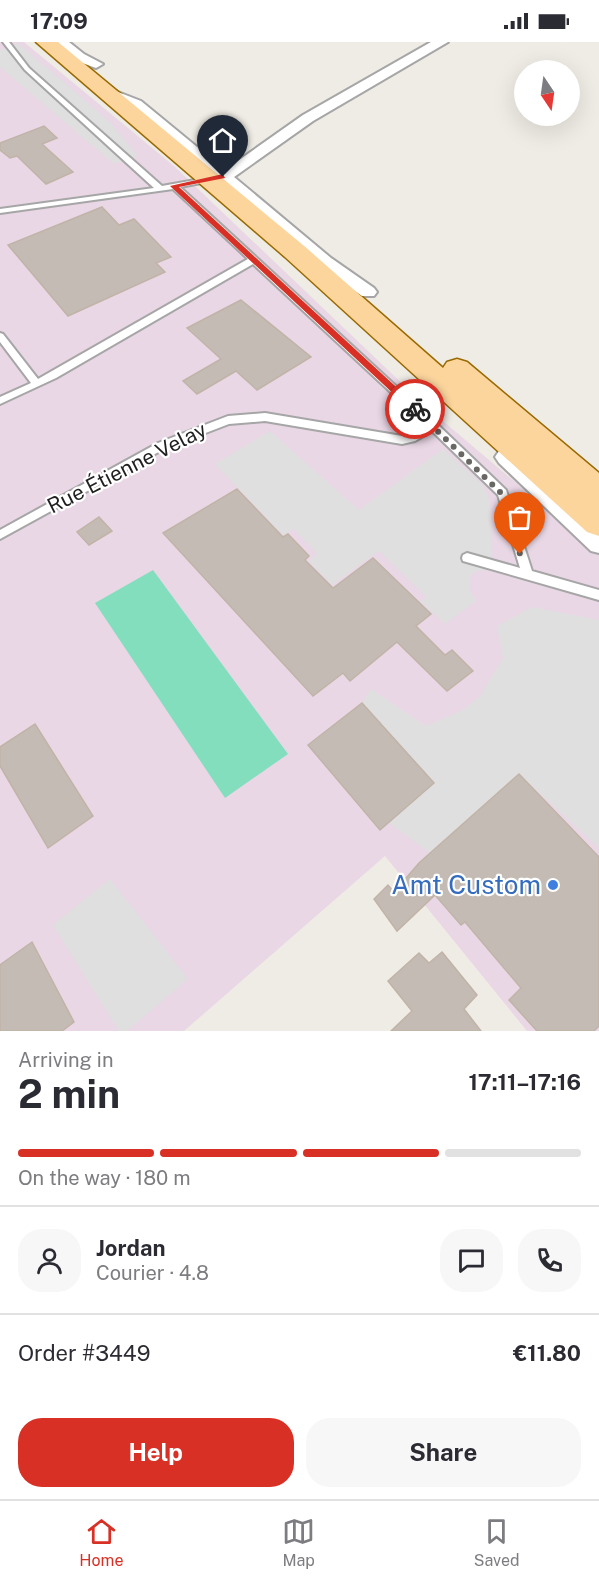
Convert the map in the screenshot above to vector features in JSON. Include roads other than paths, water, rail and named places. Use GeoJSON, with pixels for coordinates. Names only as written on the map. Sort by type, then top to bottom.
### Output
{"type":"FeatureCollection","features":[{"type":"Feature","properties":{"kind":"main road"},"geometry":{"type":"LineString","coordinates":[[46,42],[368,292],[599,492]]}},
{"type":"Feature","properties":{"kind":"main road"},"geometry":{"type":"LineString","coordinates":[[68,42],[96,64],[221,176],[294,251],[599,524]]}},
{"type":"Feature","properties":{"kind":"street"},"geometry":{"type":"LineString","coordinates":[[60,42],[79,57],[96,64]]}},
{"type":"Feature","properties":{"kind":"street"},"geometry":{"type":"LineString","coordinates":[[221,176],[308,118],[441,42]]}},
{"type":"Feature","properties":{"kind":"street"},"geometry":{"type":"LineString","coordinates":[[459,401],[484,438],[599,544]]}},
{"type":"Feature","properties":{"kind":"lane"},"geometry":{"type":"LineString","coordinates":[[6,42],[27,69],[160,189]]}},
{"type":"Feature","properties":{"kind":"lane"},"geometry":{"type":"LineString","coordinates":[[0,211],[160,189],[221,176]]}},
{"type":"Feature","properties":{"kind":"lane"},"geometry":{"type":"LineString","coordinates":[[174,186],[433,426],[502,494],[526,574]]}},
{"type":"Feature","properties":{"kind":"lane"},"geometry":{"type":"LineString","coordinates":[[0,401],[37,384],[154,319],[253,260]]}},
{"type":"Feature","properties":{"kind":"lane"},"geometry":{"type":"LineString","coordinates":[[0,336],[37,384]]}},
{"type":"Feature","properties":{"kind":"lane","name":"Rue Étienne Velay"},"geometry":{"type":"LineString","coordinates":[[0,535],[160,446],[228,420],[265,417],[402,440],[412,438],[433,426]]}},
{"type":"Feature","properties":{"kind":"lane"},"geometry":{"type":"LineString","coordinates":[[467,558],[599,595]]}},
{"type":"Feature","properties":{"kind":"place","name":"Amt Custom"},"geometry":{"type":"Point","coordinates":[553,885]}}]}
